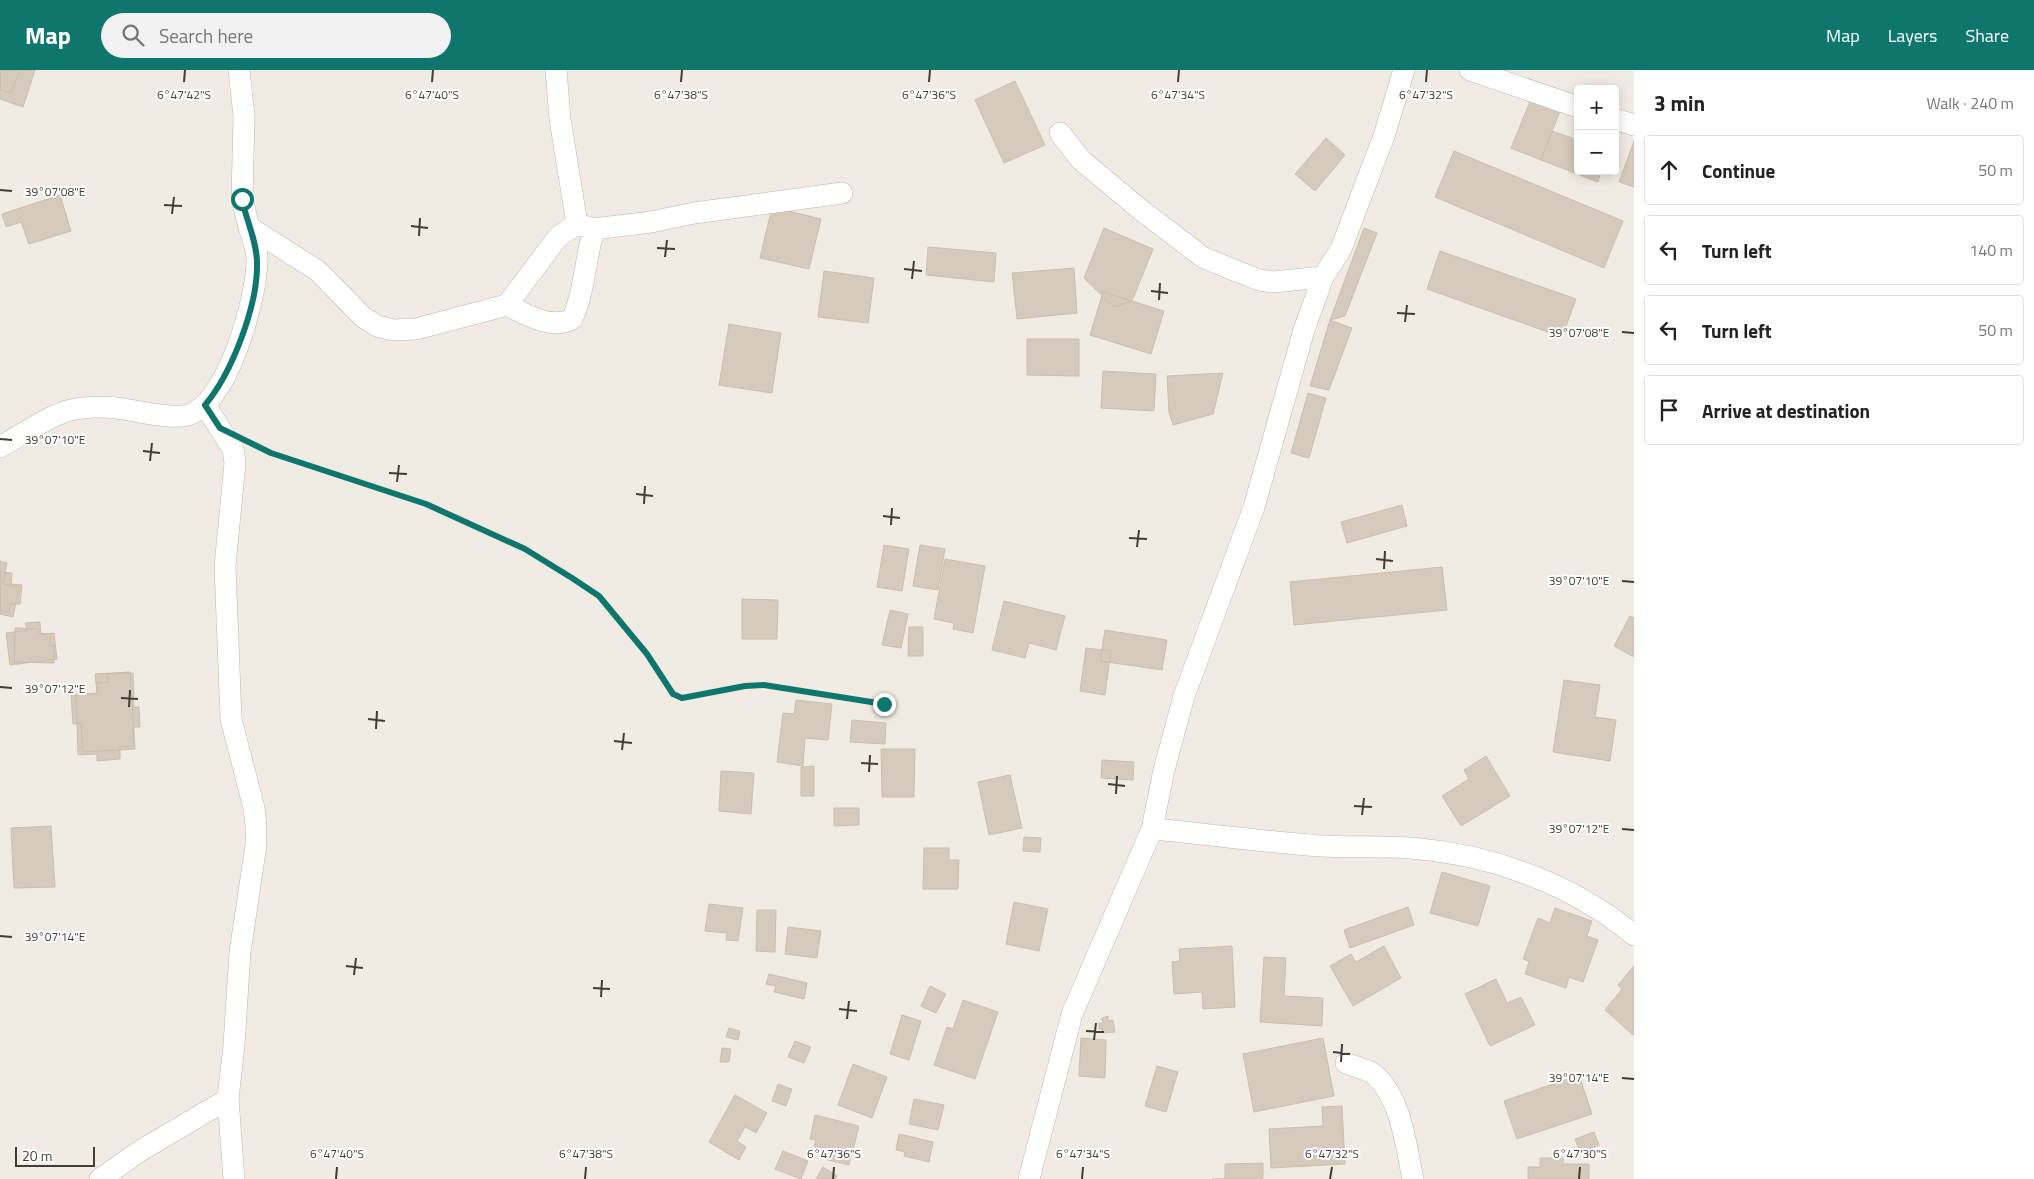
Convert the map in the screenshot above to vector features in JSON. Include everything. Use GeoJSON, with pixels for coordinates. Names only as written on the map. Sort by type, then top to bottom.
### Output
{"type":"FeatureCollection","features":[{"type":"Feature","properties":{"kind":"street"},"geometry":{"type":"LineString","coordinates":[[0,447],[71,410],[114,408],[180,416],[197,411],[205,405],[216,391],[228,370],[248,317],[257,263],[255,245],[242,199],[244,116],[239,70]]}},
{"type":"Feature","properties":{"kind":"street"},"geometry":{"type":"LineString","coordinates":[[507,304],[548,322],[563,323],[572,319],[580,298],[586,253],[585,227],[560,119],[556,70]]}},
{"type":"Feature","properties":{"kind":"street"},"geometry":{"type":"LineString","coordinates":[[1030,1179],[1072,1014],[1152,829],[1164,770],[1184,696],[1254,507],[1304,330],[1323,277],[1341,249],[1384,136],[1404,70]]}},
{"type":"Feature","properties":{"kind":"street"},"geometry":{"type":"LineString","coordinates":[[1470,70],[1574,106]]}},
{"type":"Feature","properties":{"kind":"street"},"geometry":{"type":"LineString","coordinates":[[1619,120],[1634,125]]}},
{"type":"Feature","properties":{"kind":"street"},"geometry":{"type":"LineString","coordinates":[[1060,133],[1081,160],[1141,210],[1204,258],[1259,280],[1274,282],[1323,277]]}},
{"type":"Feature","properties":{"kind":"street"},"geometry":{"type":"LineString","coordinates":[[249,227],[318,270],[363,317],[377,326],[393,330],[416,329],[507,304],[558,237],[585,227],[650,222],[702,211],[842,193]]}},
{"type":"Feature","properties":{"kind":"street"},"geometry":{"type":"LineString","coordinates":[[205,405],[233,449],[235,463],[225,566],[231,719],[254,808],[256,826],[256,845],[240,952],[234,1045],[228,1099],[234,1179]]}},
{"type":"Feature","properties":{"kind":"street"},"geometry":{"type":"LineString","coordinates":[[1152,829],[1322,846],[1420,849],[1484,860],[1522,872],[1552,885],[1612,917],[1634,935]]}},
{"type":"Feature","properties":{"kind":"street"},"geometry":{"type":"LineString","coordinates":[[1346,1063],[1377,1076],[1390,1096],[1399,1118],[1414,1179]]}},
{"type":"Feature","properties":{"kind":"street"},"geometry":{"type":"LineString","coordinates":[[100,1179],[140,1151],[228,1099]]}},
{"type":"Feature","properties":{"kind":"path"},"geometry":{"type":"LineString","coordinates":[[254,444],[271,453],[426,504],[525,549],[599,596],[647,654],[673,694],[682,698],[745,686],[764,685],[884,704]]}},
{"type":"Feature","properties":{"kind":"building"},"geometry":{"type":"Polygon","coordinates":[[[0,70],[21,70],[10,93],[0,89],[0,70]]]}},
{"type":"Feature","properties":{"kind":"building"},"geometry":{"type":"Polygon","coordinates":[[[0,70],[35,70],[23,107],[0,99],[0,70]]]}},
{"type":"Feature","properties":{"kind":"building"},"geometry":{"type":"Polygon","coordinates":[[[1015,81],[1045,145],[1004,163],[975,100],[1015,81]]]}},
{"type":"Feature","properties":{"kind":"building"},"geometry":{"type":"Polygon","coordinates":[[[1531,99],[1560,111],[1541,160],[1511,148],[1531,99]]]}},
{"type":"Feature","properties":{"kind":"building"},"geometry":{"type":"Polygon","coordinates":[[[1552,131],[1574,139],[1574,173],[1541,160],[1552,131]]]}},
{"type":"Feature","properties":{"kind":"building"},"geometry":{"type":"Polygon","coordinates":[[[1326,138],[1345,155],[1315,191],[1295,174],[1326,138]]]}},
{"type":"Feature","properties":{"kind":"building"},"geometry":{"type":"Polygon","coordinates":[[[1634,141],[1634,187],[1619,182],[1634,141]]]}},
{"type":"Feature","properties":{"kind":"building"},"geometry":{"type":"Polygon","coordinates":[[[1454,151],[1623,221],[1604,268],[1435,197],[1454,151]]]}},
{"type":"Feature","properties":{"kind":"building"},"geometry":{"type":"Polygon","coordinates":[[[1580,175],[1600,175],[1598,182],[1580,175]]]}},
{"type":"Feature","properties":{"kind":"building"},"geometry":{"type":"Polygon","coordinates":[[[60,195],[71,231],[29,244],[21,222],[6,227],[2,214],[60,195]]]}},
{"type":"Feature","properties":{"kind":"building"},"geometry":{"type":"Polygon","coordinates":[[[772,207],[821,219],[809,269],[760,258],[772,207]]]}},
{"type":"Feature","properties":{"kind":"building"},"geometry":{"type":"Polygon","coordinates":[[[1104,228],[1153,249],[1132,301],[1114,307],[1084,278],[1104,228]]]}},
{"type":"Feature","properties":{"kind":"building"},"geometry":{"type":"Polygon","coordinates":[[[1364,228],[1377,233],[1345,316],[1330,320],[1364,228]]]}},
{"type":"Feature","properties":{"kind":"building"},"geometry":{"type":"Polygon","coordinates":[[[928,247],[996,253],[994,282],[926,275],[928,247]]]}},
{"type":"Feature","properties":{"kind":"building"},"geometry":{"type":"Polygon","coordinates":[[[1440,251],[1576,299],[1562,337],[1427,289],[1440,251]]]}},
{"type":"Feature","properties":{"kind":"building"},"geometry":{"type":"Polygon","coordinates":[[[1074,268],[1077,313],[1017,319],[1012,273],[1074,268]]]}},
{"type":"Feature","properties":{"kind":"building"},"geometry":{"type":"Polygon","coordinates":[[[824,271],[874,278],[868,323],[818,317],[824,271]]]}},
{"type":"Feature","properties":{"kind":"building"},"geometry":{"type":"Polygon","coordinates":[[[1103,292],[1164,311],[1151,354],[1090,335],[1103,292]]]}},
{"type":"Feature","properties":{"kind":"building"},"geometry":{"type":"Polygon","coordinates":[[[1330,320],[1352,328],[1329,390],[1310,386],[1330,320]]]}},
{"type":"Feature","properties":{"kind":"building"},"geometry":{"type":"Polygon","coordinates":[[[729,324],[781,333],[772,393],[719,385],[729,324]]]}},
{"type":"Feature","properties":{"kind":"building"},"geometry":{"type":"Polygon","coordinates":[[[1027,339],[1079,339],[1079,376],[1027,375],[1027,339]]]}},
{"type":"Feature","properties":{"kind":"building"},"geometry":{"type":"Polygon","coordinates":[[[1103,371],[1156,374],[1154,411],[1101,408],[1103,371]]]}},
{"type":"Feature","properties":{"kind":"building"},"geometry":{"type":"Polygon","coordinates":[[[1223,373],[1213,414],[1173,425],[1169,412],[1167,376],[1223,373]]]}},
{"type":"Feature","properties":{"kind":"building"},"geometry":{"type":"Polygon","coordinates":[[[1308,393],[1326,398],[1309,458],[1291,453],[1308,393]]]}},
{"type":"Feature","properties":{"kind":"building"},"geometry":{"type":"Polygon","coordinates":[[[1402,505],[1407,526],[1347,543],[1341,522],[1402,505]]]}},
{"type":"Feature","properties":{"kind":"building"},"geometry":{"type":"Polygon","coordinates":[[[884,545],[909,549],[902,591],[877,587],[884,545]]]}},
{"type":"Feature","properties":{"kind":"building"},"geometry":{"type":"Polygon","coordinates":[[[920,545],[945,549],[938,590],[913,586],[920,545]]]}},
{"type":"Feature","properties":{"kind":"building"},"geometry":{"type":"Polygon","coordinates":[[[945,559],[985,566],[973,633],[953,629],[954,623],[934,619],[945,559]]]}},
{"type":"Feature","properties":{"kind":"building"},"geometry":{"type":"Polygon","coordinates":[[[0,561],[7,563],[3,584],[19,587],[13,617],[0,614],[0,561]]]}},
{"type":"Feature","properties":{"kind":"building"},"geometry":{"type":"Polygon","coordinates":[[[1442,567],[1447,610],[1294,625],[1290,582],[1442,567]]]}},
{"type":"Feature","properties":{"kind":"building"},"geometry":{"type":"Polygon","coordinates":[[[0,572],[12,573],[11,584],[22,585],[20,604],[10,604],[9,612],[0,611],[0,572]]]}},
{"type":"Feature","properties":{"kind":"building"},"geometry":{"type":"Polygon","coordinates":[[[742,599],[778,600],[777,639],[742,639],[742,599]]]}},
{"type":"Feature","properties":{"kind":"building"},"geometry":{"type":"Polygon","coordinates":[[[1004,601],[1065,616],[1056,650],[1029,643],[1025,658],[992,650],[1004,601]]]}},
{"type":"Feature","properties":{"kind":"building"},"geometry":{"type":"Polygon","coordinates":[[[890,610],[908,614],[901,648],[882,645],[890,610]]]}},
{"type":"Feature","properties":{"kind":"building"},"geometry":{"type":"Polygon","coordinates":[[[1630,616],[1634,618],[1634,657],[1614,646],[1630,616]]]}},
{"type":"Feature","properties":{"kind":"building"},"geometry":{"type":"Polygon","coordinates":[[[40,622],[41,635],[54,633],[57,659],[10,665],[6,633],[27,630],[25,623],[40,622]]]}},
{"type":"Feature","properties":{"kind":"building"},"geometry":{"type":"Polygon","coordinates":[[[909,627],[923,627],[923,656],[908,656],[909,627]]]}},
{"type":"Feature","properties":{"kind":"building"},"geometry":{"type":"Polygon","coordinates":[[[15,628],[39,629],[39,633],[50,634],[50,646],[54,645],[54,663],[14,662],[15,628]]]}},
{"type":"Feature","properties":{"kind":"building"},"geometry":{"type":"Polygon","coordinates":[[[1105,630],[1167,640],[1162,670],[1100,661],[1105,630]]]}},
{"type":"Feature","properties":{"kind":"building"},"geometry":{"type":"Polygon","coordinates":[[[1086,648],[1111,651],[1105,695],[1080,691],[1086,648]]]}},
{"type":"Feature","properties":{"kind":"building"},"geometry":{"type":"Polygon","coordinates":[[[130,672],[135,749],[83,752],[81,723],[73,724],[71,695],[97,693],[95,674],[130,672]]]}},
{"type":"Feature","properties":{"kind":"building"},"geometry":{"type":"Polygon","coordinates":[[[133,673],[134,707],[139,707],[140,727],[133,727],[134,746],[120,747],[120,759],[97,761],[97,754],[78,755],[76,694],[97,694],[97,683],[108,682],[107,674],[133,673]]]}},
{"type":"Feature","properties":{"kind":"building"},"geometry":{"type":"Polygon","coordinates":[[[1564,680],[1600,685],[1595,717],[1616,720],[1610,761],[1553,752],[1564,680]]]}},
{"type":"Feature","properties":{"kind":"building"},"geometry":{"type":"Polygon","coordinates":[[[796,700],[832,704],[828,740],[805,738],[803,766],[777,762],[783,713],[794,714],[796,700]]]}},
{"type":"Feature","properties":{"kind":"building"},"geometry":{"type":"Polygon","coordinates":[[[852,720],[886,723],[885,744],[850,742],[852,720]]]}},
{"type":"Feature","properties":{"kind":"building"},"geometry":{"type":"Polygon","coordinates":[[[881,749],[915,749],[914,797],[882,797],[881,749]]]}},
{"type":"Feature","properties":{"kind":"building"},"geometry":{"type":"Polygon","coordinates":[[[1486,756],[1510,796],[1461,826],[1442,796],[1469,779],[1464,770],[1486,756]]]}},
{"type":"Feature","properties":{"kind":"building"},"geometry":{"type":"Polygon","coordinates":[[[1102,760],[1134,762],[1133,780],[1101,778],[1102,760]]]}},
{"type":"Feature","properties":{"kind":"building"},"geometry":{"type":"Polygon","coordinates":[[[814,766],[814,796],[801,796],[801,767],[814,766]]]}},
{"type":"Feature","properties":{"kind":"building"},"geometry":{"type":"Polygon","coordinates":[[[721,771],[754,773],[751,814],[719,811],[721,771]]]}},
{"type":"Feature","properties":{"kind":"building"},"geometry":{"type":"Polygon","coordinates":[[[1010,775],[1022,828],[989,835],[978,782],[1010,775]]]}},
{"type":"Feature","properties":{"kind":"building"},"geometry":{"type":"Polygon","coordinates":[[[834,808],[859,808],[859,825],[834,826],[834,808]]]}},
{"type":"Feature","properties":{"kind":"building"},"geometry":{"type":"Polygon","coordinates":[[[51,826],[55,887],[14,888],[11,828],[51,826]]]}},
{"type":"Feature","properties":{"kind":"building"},"geometry":{"type":"Polygon","coordinates":[[[1024,837],[1041,838],[1040,852],[1023,851],[1024,837]]]}},
{"type":"Feature","properties":{"kind":"building"},"geometry":{"type":"Polygon","coordinates":[[[924,848],[949,848],[949,860],[959,860],[958,889],[923,889],[924,848]]]}},
{"type":"Feature","properties":{"kind":"building"},"geometry":{"type":"Polygon","coordinates":[[[1442,872],[1490,886],[1478,926],[1430,913],[1442,872]]]}},
{"type":"Feature","properties":{"kind":"building"},"geometry":{"type":"Polygon","coordinates":[[[1014,902],[1048,909],[1039,951],[1006,944],[1014,902]]]}},
{"type":"Feature","properties":{"kind":"building"},"geometry":{"type":"Polygon","coordinates":[[[709,904],[743,908],[738,941],[726,940],[727,933],[705,931],[709,904]]]}},
{"type":"Feature","properties":{"kind":"building"},"geometry":{"type":"Polygon","coordinates":[[[1408,907],[1414,925],[1350,948],[1344,930],[1408,907]]]}},
{"type":"Feature","properties":{"kind":"building"},"geometry":{"type":"Polygon","coordinates":[[[1555,908],[1592,921],[1587,936],[1598,940],[1583,982],[1569,977],[1566,988],[1525,974],[1529,961],[1523,959],[1538,918],[1550,923],[1555,908]]]}},
{"type":"Feature","properties":{"kind":"building"},"geometry":{"type":"Polygon","coordinates":[[[757,910],[776,910],[775,952],[756,951],[757,910]]]}},
{"type":"Feature","properties":{"kind":"building"},"geometry":{"type":"Polygon","coordinates":[[[788,927],[821,931],[817,958],[785,954],[788,927]]]}},
{"type":"Feature","properties":{"kind":"building"},"geometry":{"type":"Polygon","coordinates":[[[1232,946],[1235,1007],[1203,1009],[1202,992],[1174,994],[1172,962],[1180,961],[1179,949],[1232,946]]]}},
{"type":"Feature","properties":{"kind":"building"},"geometry":{"type":"Polygon","coordinates":[[[1384,946],[1401,978],[1353,1006],[1330,966],[1351,954],[1356,962],[1384,946]]]}},
{"type":"Feature","properties":{"kind":"building"},"geometry":{"type":"Polygon","coordinates":[[[1264,957],[1286,958],[1284,996],[1323,998],[1322,1026],[1260,1022],[1264,957]]]}},
{"type":"Feature","properties":{"kind":"building"},"geometry":{"type":"Polygon","coordinates":[[[1634,966],[1633,1035],[1605,1010],[1622,989],[1618,985],[1634,966]]]}},
{"type":"Feature","properties":{"kind":"building"},"geometry":{"type":"Polygon","coordinates":[[[769,974],[807,983],[804,999],[774,992],[776,986],[766,984],[769,974]]]}},
{"type":"Feature","properties":{"kind":"building"},"geometry":{"type":"Polygon","coordinates":[[[1496,979],[1507,1003],[1521,997],[1535,1025],[1490,1046],[1465,994],[1496,979]]]}},
{"type":"Feature","properties":{"kind":"building"},"geometry":{"type":"Polygon","coordinates":[[[930,986],[946,994],[936,1013],[921,1006],[930,986]]]}},
{"type":"Feature","properties":{"kind":"building"},"geometry":{"type":"Polygon","coordinates":[[[963,1000],[998,1012],[975,1079],[934,1065],[947,1027],[953,1029],[963,1000]]]}},
{"type":"Feature","properties":{"kind":"building"},"geometry":{"type":"Polygon","coordinates":[[[902,1015],[921,1021],[909,1060],[890,1054],[902,1015]]]}},
{"type":"Feature","properties":{"kind":"building"},"geometry":{"type":"Polygon","coordinates":[[[1108,1016],[1108,1021],[1113,1020],[1115,1032],[1103,1033],[1102,1029],[1099,1029],[1099,1023],[1103,1023],[1102,1018],[1108,1016]]]}},
{"type":"Feature","properties":{"kind":"building"},"geometry":{"type":"Polygon","coordinates":[[[729,1028],[740,1031],[738,1040],[726,1037],[729,1028]]]}},
{"type":"Feature","properties":{"kind":"building"},"geometry":{"type":"Polygon","coordinates":[[[1081,1038],[1106,1040],[1105,1078],[1079,1076],[1081,1038]]]}},
{"type":"Feature","properties":{"kind":"building"},"geometry":{"type":"Polygon","coordinates":[[[1323,1038],[1334,1096],[1254,1112],[1243,1054],[1323,1038]]]}},
{"type":"Feature","properties":{"kind":"building"},"geometry":{"type":"Polygon","coordinates":[[[795,1041],[811,1047],[804,1063],[788,1057],[795,1041]]]}},
{"type":"Feature","properties":{"kind":"building"},"geometry":{"type":"Polygon","coordinates":[[[722,1048],[731,1049],[729,1062],[720,1062],[722,1048]]]}},
{"type":"Feature","properties":{"kind":"building"},"geometry":{"type":"Polygon","coordinates":[[[853,1064],[887,1077],[872,1118],[838,1105],[853,1064]]]}},
{"type":"Feature","properties":{"kind":"building"},"geometry":{"type":"Polygon","coordinates":[[[1157,1066],[1178,1072],[1166,1112],[1145,1106],[1157,1066]]]}},
{"type":"Feature","properties":{"kind":"building"},"geometry":{"type":"Polygon","coordinates":[[[1579,1075],[1592,1114],[1517,1139],[1504,1101],[1579,1075]]]}},
{"type":"Feature","properties":{"kind":"building"},"geometry":{"type":"Polygon","coordinates":[[[778,1084],[792,1089],[786,1106],[772,1101],[778,1084]]]}},
{"type":"Feature","properties":{"kind":"building"},"geometry":{"type":"Polygon","coordinates":[[[735,1095],[767,1113],[756,1133],[745,1127],[737,1141],[746,1147],[739,1160],[709,1142],[735,1095]]]}},
{"type":"Feature","properties":{"kind":"building"},"geometry":{"type":"Polygon","coordinates":[[[914,1099],[944,1105],[938,1130],[909,1124],[914,1099]]]}},
{"type":"Feature","properties":{"kind":"building"},"geometry":{"type":"Polygon","coordinates":[[[1342,1106],[1345,1164],[1271,1168],[1269,1129],[1323,1126],[1322,1107],[1342,1106]]]}},
{"type":"Feature","properties":{"kind":"building"},"geometry":{"type":"Polygon","coordinates":[[[815,1115],[859,1126],[849,1165],[820,1158],[822,1148],[814,1147],[816,1140],[810,1139],[815,1115]]]}},
{"type":"Feature","properties":{"kind":"building"},"geometry":{"type":"Polygon","coordinates":[[[1594,1132],[1599,1145],[1580,1152],[1575,1139],[1594,1132]]]}},
{"type":"Feature","properties":{"kind":"building"},"geometry":{"type":"Polygon","coordinates":[[[899,1134],[933,1142],[929,1162],[904,1156],[905,1152],[896,1150],[899,1134]]]}},
{"type":"Feature","properties":{"kind":"building"},"geometry":{"type":"Polygon","coordinates":[[[783,1151],[808,1161],[801,1179],[775,1169],[783,1151]]]}},
{"type":"Feature","properties":{"kind":"building"},"geometry":{"type":"Polygon","coordinates":[[[1540,1158],[1563,1158],[1563,1164],[1589,1164],[1589,1179],[1528,1179],[1528,1167],[1540,1167],[1540,1158]]]}},
{"type":"Feature","properties":{"kind":"building"},"geometry":{"type":"Polygon","coordinates":[[[1263,1163],[1263,1179],[1225,1179],[1225,1164],[1263,1163]]]}},
{"type":"Feature","properties":{"kind":"building"},"geometry":{"type":"Polygon","coordinates":[[[823,1167],[837,1176],[835,1179],[816,1179],[823,1167]]]}},
{"type":"Feature","properties":{"kind":"route"},"geometry":{"type":"LineString","coordinates":[[242,199],[245,216],[255,245],[256,277],[242,336],[228,370],[216,391],[205,405],[220,428],[271,453],[341,474],[426,504],[468,521],[525,549],[599,596],[647,654],[673,694],[682,698],[701,696],[745,686],[764,685],[884,704]]}}]}
